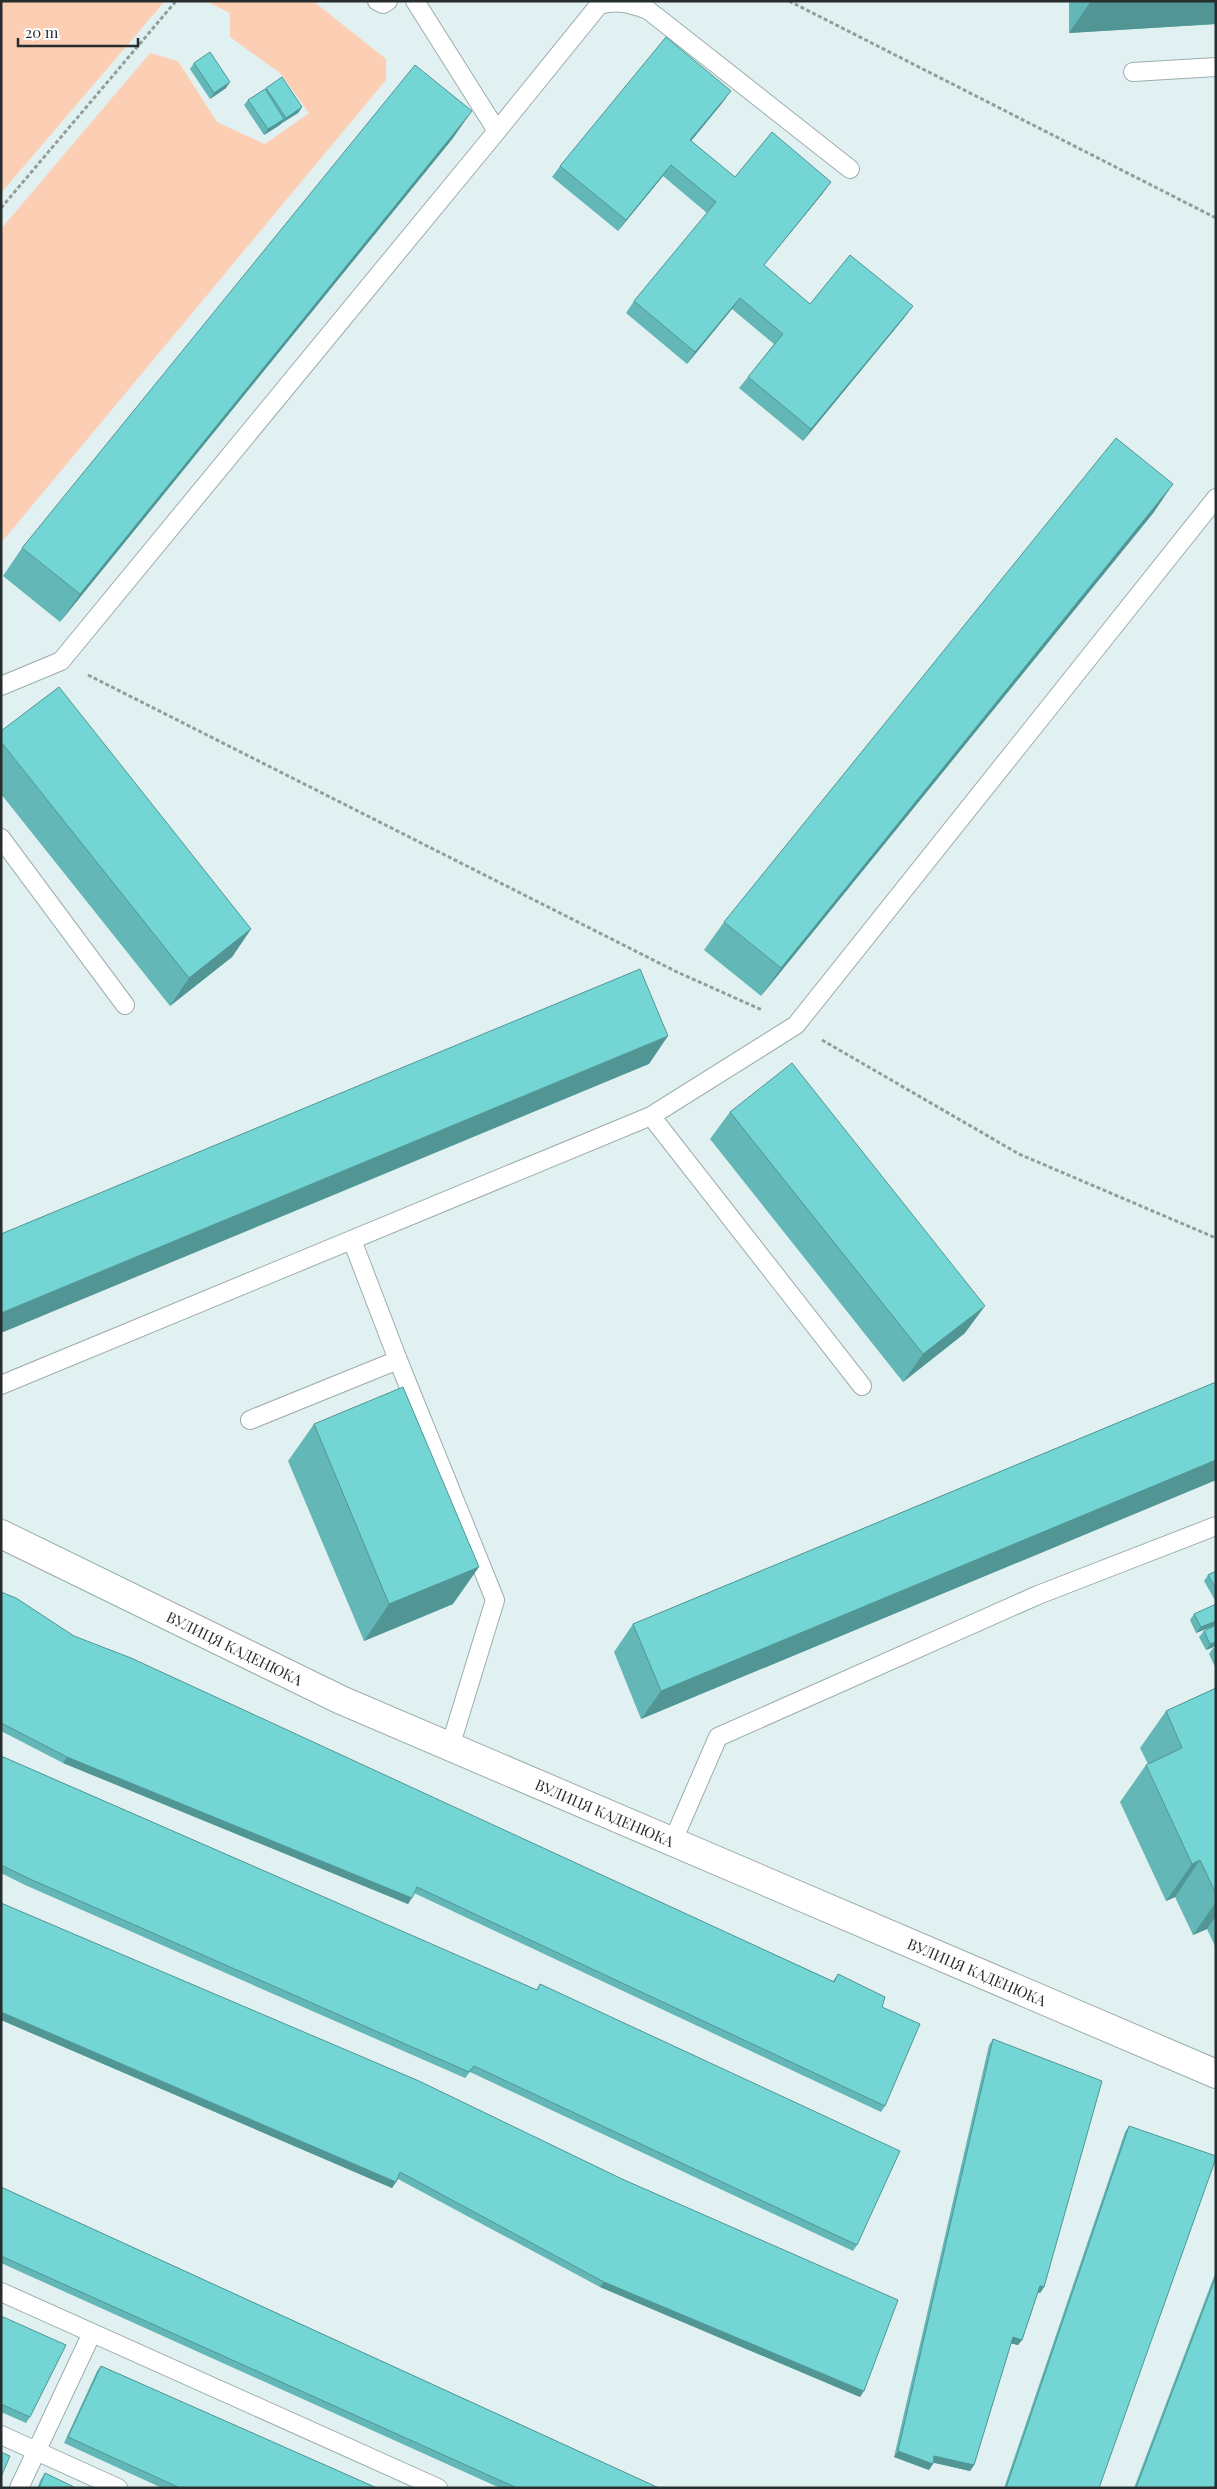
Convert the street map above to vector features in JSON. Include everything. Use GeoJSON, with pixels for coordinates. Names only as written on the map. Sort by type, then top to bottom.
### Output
{"type":"FeatureCollection","features":[{"type":"Feature","properties":{"kind":"street","name":"ВУЛИЦЯ КАДЕНЮКА"},"geometry":{"type":"LineString","coordinates":[[1,1534],[341,1700],[1216,2074]]}},
{"type":"Feature","properties":{"kind":"lane"},"geometry":{"type":"LineString","coordinates":[[377,1],[383,4],[388,1]]}},
{"type":"Feature","properties":{"kind":"lane"},"geometry":{"type":"LineString","coordinates":[[415,1],[497,131]]}},
{"type":"Feature","properties":{"kind":"lane"},"geometry":{"type":"LineString","coordinates":[[1,686],[61,661],[599,5],[613,2],[631,3],[648,10],[850,169]]}},
{"type":"Feature","properties":{"kind":"lane"},"geometry":{"type":"LineString","coordinates":[[1133,72],[1216,67]]}},
{"type":"Feature","properties":{"kind":"lane"},"geometry":{"type":"LineString","coordinates":[[1,1385],[651,1116],[796,1025],[1216,498]]}},
{"type":"Feature","properties":{"kind":"lane"},"geometry":{"type":"LineString","coordinates":[[1,838],[125,1005]]}},
{"type":"Feature","properties":{"kind":"lane"},"geometry":{"type":"LineString","coordinates":[[651,1116],[862,1386]]}},
{"type":"Feature","properties":{"kind":"lane"},"geometry":{"type":"LineString","coordinates":[[352,1240],[398,1360],[495,1600],[450,1747]]}},
{"type":"Feature","properties":{"kind":"lane"},"geometry":{"type":"LineString","coordinates":[[250,1420],[398,1360]]}},
{"type":"Feature","properties":{"kind":"lane"},"geometry":{"type":"LineString","coordinates":[[672,1843],[718,1738],[1038,1595],[1216,1526]]}},
{"type":"Feature","properties":{"kind":"lane"},"geometry":{"type":"LineString","coordinates":[[1,2292],[438,2488]]}},
{"type":"Feature","properties":{"kind":"lane"},"geometry":{"type":"LineString","coordinates":[[19,2488],[92,2333]]}},
{"type":"Feature","properties":{"kind":"lane"},"geometry":{"type":"LineString","coordinates":[[1,2435],[118,2488]]}},
{"type":"Feature","properties":{"kind":"path"},"geometry":{"type":"LineString","coordinates":[[1,208],[176,1]]}},
{"type":"Feature","properties":{"kind":"path"},"geometry":{"type":"LineString","coordinates":[[789,1],[1216,218]]}},
{"type":"Feature","properties":{"kind":"path"},"geometry":{"type":"LineString","coordinates":[[61,661],[668,967],[796,1025],[1019,1154],[1216,1238]]}},
{"type":"Feature","properties":{"kind":"shaded area"},"geometry":{"type":"Polygon","coordinates":[[[1,1],[165,1],[1,193],[1,1]]]}},
{"type":"Feature","properties":{"kind":"shaded area"},"geometry":{"type":"Polygon","coordinates":[[[205,1],[313,1],[386,59],[386,80],[1,543],[1,229],[150,53],[178,61],[217,122],[265,144],[309,113],[280,73],[230,37],[230,13],[205,1]]]}},
{"type":"Feature","properties":{"kind":"building"},"geometry":{"type":"Polygon","coordinates":[[[666,37],[731,91],[690,140],[735,177],[772,132],[831,182],[764,265],[810,304],[850,255],[913,306],[811,429],[748,377],[783,334],[740,298],[695,352],[634,301],[716,202],[671,165],[626,220],[560,166],[666,37]]]}},
{"type":"Feature","properties":{"kind":"building"},"geometry":{"type":"Polygon","coordinates":[[[210,52],[230,82],[214,93],[194,63],[210,52]]]}},
{"type":"Feature","properties":{"kind":"building"},"geometry":{"type":"Polygon","coordinates":[[[415,65],[472,111],[80,594],[22,548],[415,65]]]}},
{"type":"Feature","properties":{"kind":"building"},"geometry":{"type":"Polygon","coordinates":[[[282,77],[302,107],[286,118],[266,88],[282,77]]]}},
{"type":"Feature","properties":{"kind":"building"},"geometry":{"type":"Polygon","coordinates":[[[265,89],[284,119],[268,129],[248,100],[265,89]]]}},
{"type":"Feature","properties":{"kind":"building"},"geometry":{"type":"Polygon","coordinates":[[[1116,438],[1173,484],[781,968],[724,922],[1116,438]]]}},
{"type":"Feature","properties":{"kind":"building"},"geometry":{"type":"Polygon","coordinates":[[[59,687],[251,929],[189,978],[1,742],[1,731],[59,687]]]}},
{"type":"Feature","properties":{"kind":"building"},"geometry":{"type":"Polygon","coordinates":[[[640,969],[668,1036],[1,1313],[1,1234],[640,969]]]}},
{"type":"Feature","properties":{"kind":"building"},"geometry":{"type":"Polygon","coordinates":[[[792,1063],[985,1306],[923,1354],[730,1112],[792,1063]]]}},
{"type":"Feature","properties":{"kind":"building"},"geometry":{"type":"Polygon","coordinates":[[[1216,1382],[1216,1460],[661,1691],[633,1624],[1216,1382]]]}},
{"type":"Feature","properties":{"kind":"building"},"geometry":{"type":"Polygon","coordinates":[[[403,1387],[479,1567],[389,1604],[314,1424],[403,1387]]]}},
{"type":"Feature","properties":{"kind":"building"},"geometry":{"type":"Polygon","coordinates":[[[1216,1571],[1216,1589],[1208,1575],[1216,1571]]]}},
{"type":"Feature","properties":{"kind":"building"},"geometry":{"type":"Polygon","coordinates":[[[1,1592],[16,1598],[74,1636],[131,1658],[834,1982],[838,1974],[885,1997],[882,2007],[920,2024],[885,2106],[417,1887],[412,1898],[67,1757],[1,1723],[1,1592]]]}},
{"type":"Feature","properties":{"kind":"building"},"geometry":{"type":"Polygon","coordinates":[[[1216,1604],[1216,1621],[1201,1627],[1194,1614],[1216,1604]]]}},
{"type":"Feature","properties":{"kind":"building"},"geometry":{"type":"Polygon","coordinates":[[[1216,1625],[1216,1642],[1210,1644],[1204,1631],[1216,1625]]]}},
{"type":"Feature","properties":{"kind":"building"},"geometry":{"type":"Polygon","coordinates":[[[1216,1688],[1216,1894],[1200,1860],[1192,1864],[1146,1765],[1182,1748],[1166,1711],[1216,1688]]]}},
{"type":"Feature","properties":{"kind":"building"},"geometry":{"type":"Polygon","coordinates":[[[1,1756],[537,1990],[540,1984],[900,2151],[857,2245],[474,2066],[469,2072],[1,1865],[1,1756]]]}},
{"type":"Feature","properties":{"kind":"building"},"geometry":{"type":"Polygon","coordinates":[[[1,1903],[419,2081],[622,2179],[898,2300],[864,2391],[604,2282],[400,2172],[396,2182],[1,2012],[1,1903]]]}},
{"type":"Feature","properties":{"kind":"building"},"geometry":{"type":"Polygon","coordinates":[[[993,2039],[1102,2081],[1044,2287],[1040,2286],[1022,2340],[1013,2337],[974,2465],[934,2456],[933,2464],[898,2451],[993,2039]]]}},
{"type":"Feature","properties":{"kind":"building"},"geometry":{"type":"Polygon","coordinates":[[[1129,2126],[1216,2156],[1216,2158],[1099,2488],[1006,2488],[1129,2126]]]}},
{"type":"Feature","properties":{"kind":"building"},"geometry":{"type":"Polygon","coordinates":[[[1,2187],[659,2488],[517,2488],[1,2256],[1,2187]]]}},
{"type":"Feature","properties":{"kind":"building"},"geometry":{"type":"Polygon","coordinates":[[[1216,2276],[1216,2488],[1136,2488],[1216,2276]]]}},
{"type":"Feature","properties":{"kind":"building"},"geometry":{"type":"Polygon","coordinates":[[[1,2316],[66,2345],[30,2417],[1,2404],[1,2316]]]}},
{"type":"Feature","properties":{"kind":"building"},"geometry":{"type":"Polygon","coordinates":[[[101,2366],[377,2488],[180,2488],[68,2437],[101,2366]]]}},
{"type":"Feature","properties":{"kind":"building"},"geometry":{"type":"Polygon","coordinates":[[[1,2452],[10,2456],[1,2477],[1,2452]]]}},
{"type":"Feature","properties":{"kind":"building"},"geometry":{"type":"Polygon","coordinates":[[[45,2473],[76,2488],[39,2488],[45,2473]]]}}]}
